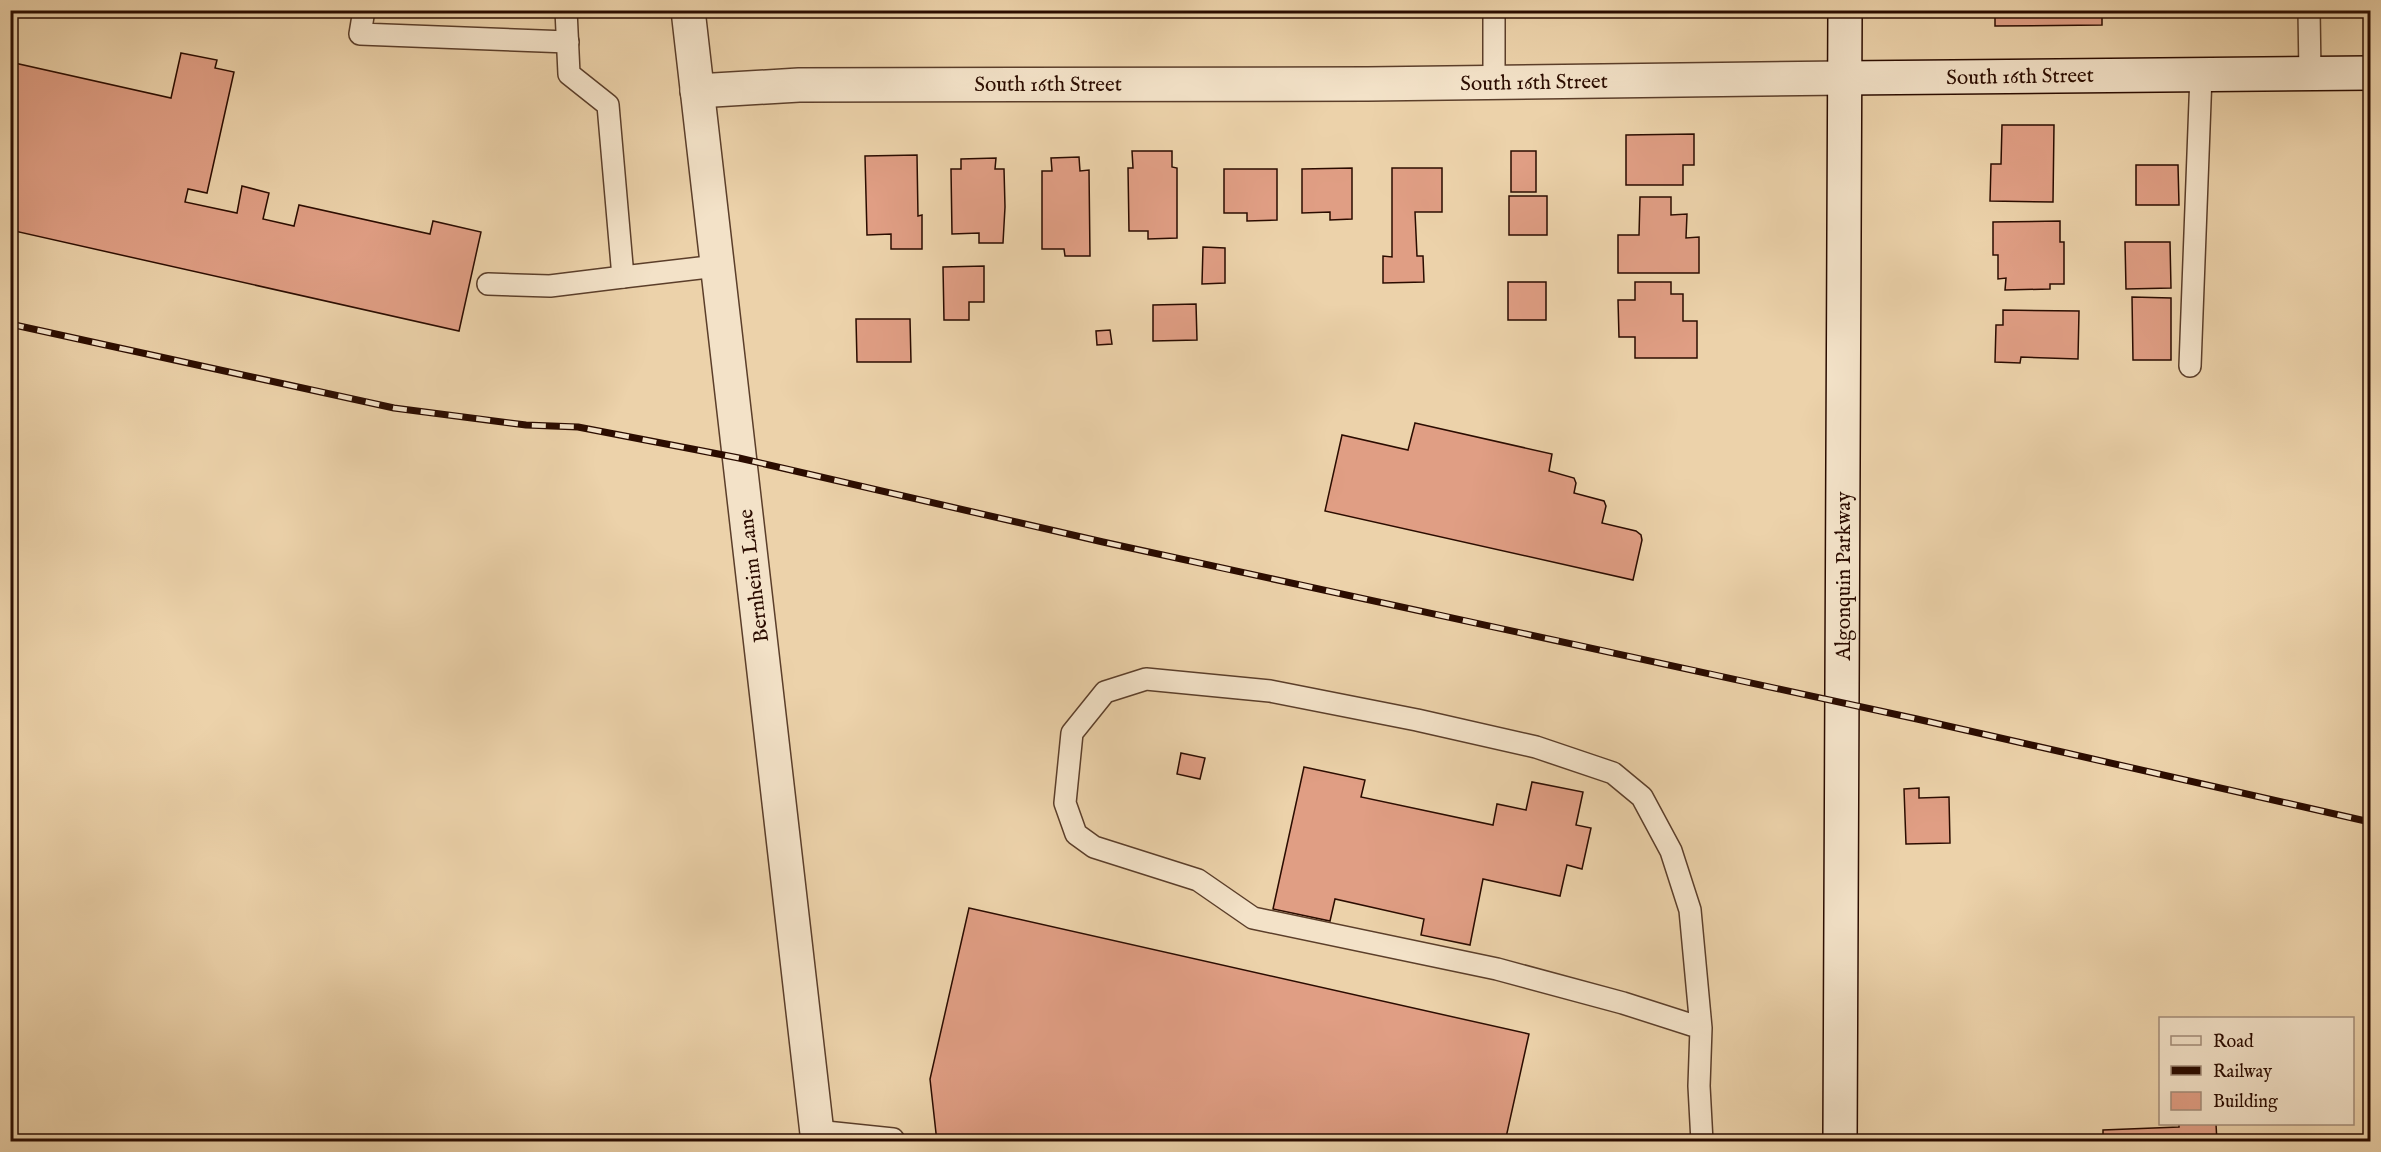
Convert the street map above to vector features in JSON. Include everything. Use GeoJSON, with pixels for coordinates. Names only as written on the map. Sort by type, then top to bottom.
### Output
{"type":"FeatureCollection","features":[{"type":"Feature","properties":{"kind":"street","name":"Bernheim Lane"},"geometry":{"type":"LineString","coordinates":[[688,10],[817,1136]]}},
{"type":"Feature","properties":{"kind":"street","name":"Algonquin Parkway"},"geometry":{"type":"LineString","coordinates":[[1840,1142],[1845,10]]}},
{"type":"Feature","properties":{"kind":"street","name":"South 16th Street"},"geometry":{"type":"LineString","coordinates":[[698,91],[799,85],[1494,82],[2370,73]]}},
{"type":"Feature","properties":{"kind":"lane"},"geometry":{"type":"LineString","coordinates":[[364,10],[360,34],[568,42]]}},
{"type":"Feature","properties":{"kind":"lane"},"geometry":{"type":"LineString","coordinates":[[566,10],[569,74],[608,105],[623,277]]}},
{"type":"Feature","properties":{"kind":"lane"},"geometry":{"type":"LineString","coordinates":[[1494,10],[1494,82]]}},
{"type":"Feature","properties":{"kind":"lane"},"geometry":{"type":"LineString","coordinates":[[2309,10],[2310,74]]}},
{"type":"Feature","properties":{"kind":"lane"},"geometry":{"type":"LineString","coordinates":[[2190,366],[2201,75]]}},
{"type":"Feature","properties":{"kind":"lane"},"geometry":{"type":"LineString","coordinates":[[488,285],[550,286],[717,266]]}},
{"type":"Feature","properties":{"kind":"lane"},"geometry":{"type":"LineString","coordinates":[[1701,1028],[1623,1003],[1497,969],[1253,918],[1198,880],[1094,847],[1076,834],[1065,803],[1072,733],[1105,692],[1146,679],[1270,691],[1361,709],[1536,747],[1613,772],[1642,797],[1671,851],[1690,910],[1701,1028],[1702,1142]]}},
{"type":"Feature","properties":{"kind":"lane"},"geometry":{"type":"LineString","coordinates":[[817,1136],[893,1139],[895,1142]]}},
{"type":"Feature","properties":{"kind":"building"},"geometry":{"type":"Polygon","coordinates":[[[867,10],[918,10],[918,15],[867,16],[867,10]]]}},
{"type":"Feature","properties":{"kind":"building"},"geometry":{"type":"Polygon","coordinates":[[[1995,10],[2102,10],[2102,25],[1995,26],[1995,10]]]}},
{"type":"Feature","properties":{"kind":"building"},"geometry":{"type":"Polygon","coordinates":[[[181,53],[217,60],[215,68],[234,72],[207,193],[188,189],[185,202],[237,213],[242,186],[269,193],[263,219],[294,226],[299,205],[430,234],[433,221],[481,232],[459,331],[10,230],[10,62],[171,98],[181,53]]]}},
{"type":"Feature","properties":{"kind":"building"},"geometry":{"type":"Polygon","coordinates":[[[2002,125],[2054,125],[2053,202],[1990,201],[1991,164],[2001,164],[2002,125]]]}},
{"type":"Feature","properties":{"kind":"building"},"geometry":{"type":"Polygon","coordinates":[[[1694,134],[1694,165],[1683,165],[1683,185],[1626,185],[1626,135],[1694,134]]]}},
{"type":"Feature","properties":{"kind":"building"},"geometry":{"type":"Polygon","coordinates":[[[1132,151],[1172,151],[1172,167],[1177,168],[1177,238],[1148,239],[1148,231],[1129,231],[1128,168],[1133,168],[1132,151]]]}},
{"type":"Feature","properties":{"kind":"building"},"geometry":{"type":"Polygon","coordinates":[[[1511,151],[1536,151],[1536,192],[1511,192],[1511,151]]]}},
{"type":"Feature","properties":{"kind":"building"},"geometry":{"type":"Polygon","coordinates":[[[917,155],[918,216],[922,215],[922,249],[891,249],[891,234],[867,235],[865,156],[917,155]]]}},
{"type":"Feature","properties":{"kind":"building"},"geometry":{"type":"Polygon","coordinates":[[[1079,157],[1080,171],[1089,170],[1090,256],[1065,256],[1064,249],[1042,249],[1042,171],[1052,171],[1051,158],[1079,157]]]}},
{"type":"Feature","properties":{"kind":"building"},"geometry":{"type":"Polygon","coordinates":[[[996,158],[995,169],[1004,169],[1003,243],[979,243],[979,233],[952,234],[951,169],[961,169],[961,159],[996,158]]]}},
{"type":"Feature","properties":{"kind":"building"},"geometry":{"type":"Polygon","coordinates":[[[2136,165],[2178,165],[2179,205],[2136,205],[2136,165]]]}},
{"type":"Feature","properties":{"kind":"building"},"geometry":{"type":"Polygon","coordinates":[[[1352,168],[1352,219],[1330,220],[1330,212],[1302,213],[1302,169],[1352,168]]]}},
{"type":"Feature","properties":{"kind":"building"},"geometry":{"type":"Polygon","coordinates":[[[1392,168],[1442,168],[1442,212],[1415,212],[1417,256],[1423,256],[1424,282],[1383,283],[1383,256],[1392,257],[1392,168]]]}},
{"type":"Feature","properties":{"kind":"building"},"geometry":{"type":"Polygon","coordinates":[[[1224,169],[1277,169],[1277,220],[1247,221],[1247,213],[1224,213],[1224,169]]]}},
{"type":"Feature","properties":{"kind":"building"},"geometry":{"type":"Polygon","coordinates":[[[1509,196],[1547,196],[1547,235],[1509,235],[1509,196]]]}},
{"type":"Feature","properties":{"kind":"building"},"geometry":{"type":"Polygon","coordinates":[[[1640,197],[1671,197],[1671,215],[1687,214],[1686,238],[1699,237],[1699,273],[1618,273],[1618,235],[1639,235],[1640,197]]]}},
{"type":"Feature","properties":{"kind":"building"},"geometry":{"type":"Polygon","coordinates":[[[2060,221],[2060,242],[2064,242],[2064,284],[2050,284],[2050,289],[2005,290],[2006,278],[1998,279],[1998,255],[1993,255],[1993,222],[2060,221]]]}},
{"type":"Feature","properties":{"kind":"building"},"geometry":{"type":"Polygon","coordinates":[[[2125,242],[2170,242],[2171,288],[2126,289],[2125,242]]]}},
{"type":"Feature","properties":{"kind":"building"},"geometry":{"type":"Polygon","coordinates":[[[1203,247],[1225,248],[1225,283],[1202,284],[1203,247]]]}},
{"type":"Feature","properties":{"kind":"building"},"geometry":{"type":"Polygon","coordinates":[[[984,266],[984,302],[969,302],[969,320],[944,320],[943,267],[984,266]]]}},
{"type":"Feature","properties":{"kind":"building"},"geometry":{"type":"Polygon","coordinates":[[[1508,282],[1546,282],[1546,320],[1508,320],[1508,282]]]}},
{"type":"Feature","properties":{"kind":"building"},"geometry":{"type":"Polygon","coordinates":[[[1635,282],[1671,282],[1671,294],[1683,294],[1683,321],[1697,321],[1697,358],[1635,358],[1635,337],[1619,337],[1618,300],[1635,300],[1635,282]]]}},
{"type":"Feature","properties":{"kind":"building"},"geometry":{"type":"Polygon","coordinates":[[[2132,297],[2171,298],[2171,360],[2133,360],[2132,297]]]}},
{"type":"Feature","properties":{"kind":"building"},"geometry":{"type":"Polygon","coordinates":[[[1196,304],[1197,340],[1153,341],[1153,305],[1196,304]]]}},
{"type":"Feature","properties":{"kind":"building"},"geometry":{"type":"Polygon","coordinates":[[[2003,310],[2079,311],[2078,359],[2021,357],[2020,363],[1995,362],[1996,325],[2003,325],[2003,310]]]}},
{"type":"Feature","properties":{"kind":"building"},"geometry":{"type":"Polygon","coordinates":[[[856,319],[910,319],[911,362],[857,362],[856,319]]]}},
{"type":"Feature","properties":{"kind":"building"},"geometry":{"type":"Polygon","coordinates":[[[1110,330],[1112,344],[1097,345],[1096,331],[1110,330]]]}},
{"type":"Feature","properties":{"kind":"building"},"geometry":{"type":"Polygon","coordinates":[[[1415,423],[1552,454],[1549,471],[1574,478],[1576,483],[1574,493],[1604,501],[1606,506],[1602,523],[1636,531],[1641,535],[1642,540],[1633,580],[1325,511],[1342,435],[1408,450],[1415,423]]]}},
{"type":"Feature","properties":{"kind":"building"},"geometry":{"type":"Polygon","coordinates":[[[1181,753],[1205,758],[1200,779],[1177,774],[1181,753]]]}},
{"type":"Feature","properties":{"kind":"building"},"geometry":{"type":"Polygon","coordinates":[[[1304,767],[1365,780],[1361,797],[1493,825],[1497,804],[1526,810],[1532,782],[1583,792],[1576,825],[1591,828],[1582,869],[1567,865],[1560,896],[1483,879],[1470,945],[1421,935],[1424,919],[1335,899],[1330,921],[1273,909],[1304,767]]]}},
{"type":"Feature","properties":{"kind":"building"},"geometry":{"type":"Polygon","coordinates":[[[1919,788],[1919,798],[1949,797],[1950,843],[1906,844],[1904,789],[1919,788]]]}},
{"type":"Feature","properties":{"kind":"building"},"geometry":{"type":"Polygon","coordinates":[[[969,908],[1529,1034],[1505,1142],[937,1142],[930,1079],[969,908]]]}},
{"type":"Feature","properties":{"kind":"building"},"geometry":{"type":"Polygon","coordinates":[[[2179,1125],[2216,1125],[2217,1142],[2103,1142],[2103,1130],[2179,1127],[2179,1125]]]}},
{"type":"Feature","properties":{"kind":"railway"},"geometry":{"type":"LineString","coordinates":[[10,324],[394,408],[526,425],[578,427],[739,458],[1103,542],[1917,719],[2370,822]]}}]}
